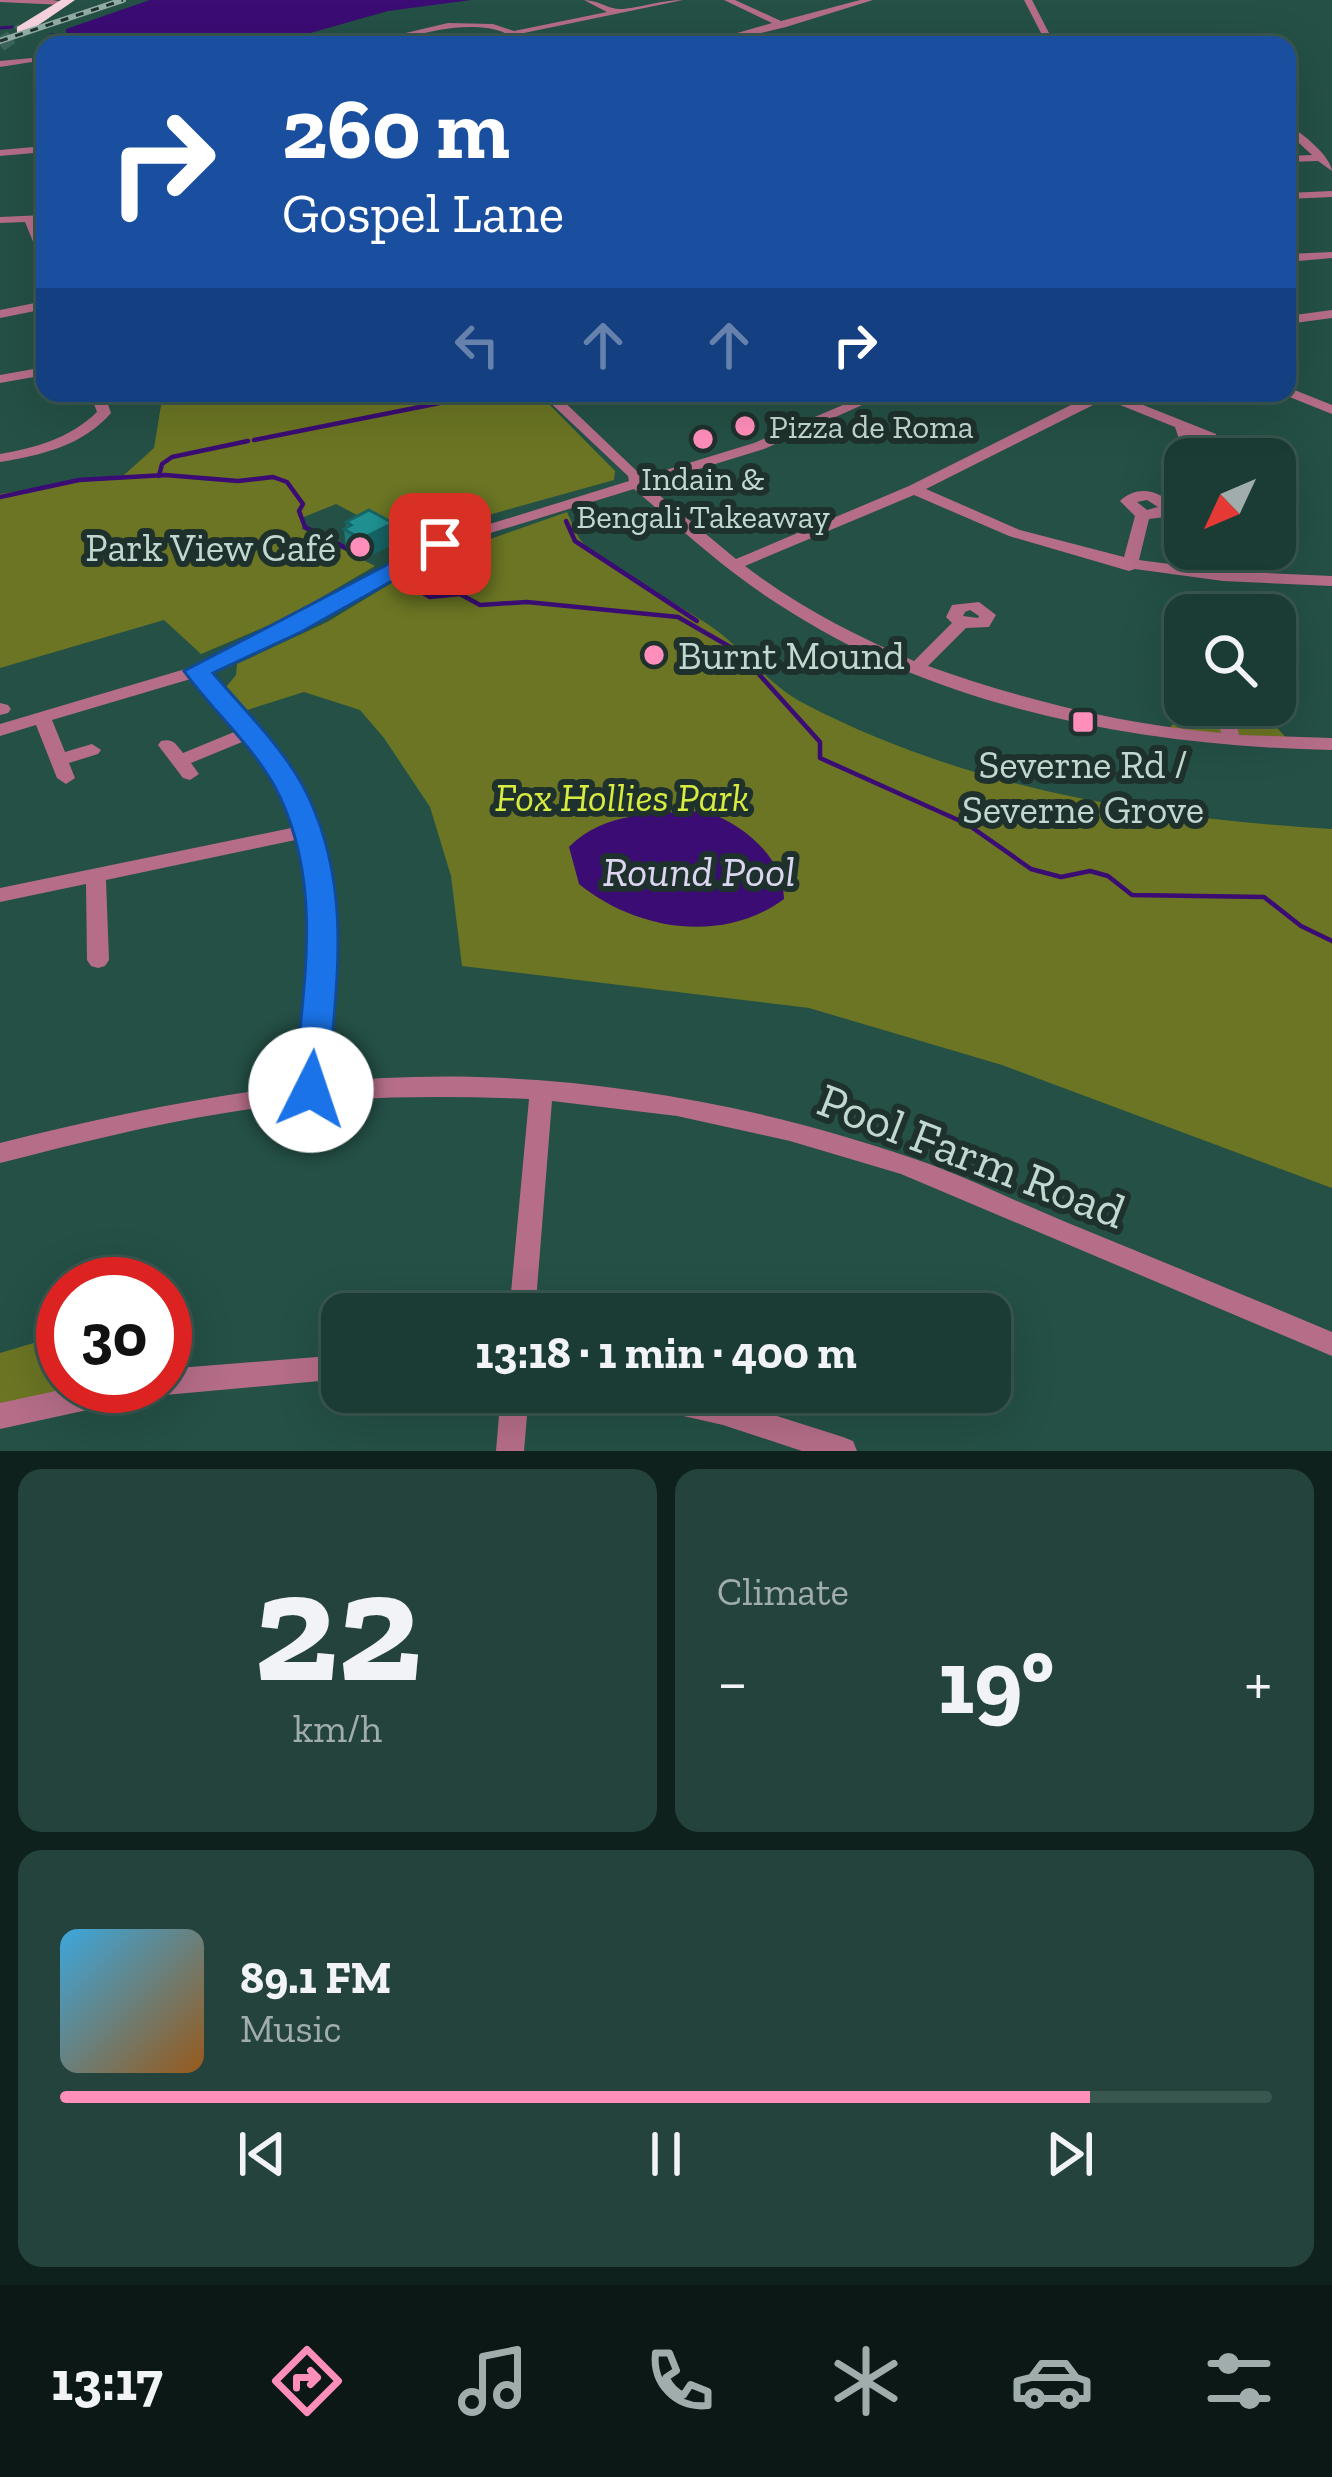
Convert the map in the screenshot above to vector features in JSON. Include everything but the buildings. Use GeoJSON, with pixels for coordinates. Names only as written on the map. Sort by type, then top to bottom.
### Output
{"type":"FeatureCollection","features":[{"type":"Feature","properties":{"kind":"highway"},"geometry":{"type":"LineString","coordinates":[[22,30],[67,1]]}},
{"type":"Feature","properties":{"kind":"street"},"geometry":{"type":"LineString","coordinates":[[0,0],[8,6],[67,1]]}},
{"type":"Feature","properties":{"kind":"street"},"geometry":{"type":"LineString","coordinates":[[588,0],[616,13]]}},
{"type":"Feature","properties":{"kind":"street"},"geometry":{"type":"LineString","coordinates":[[413,36],[474,26],[517,32],[679,0]]}},
{"type":"Feature","properties":{"kind":"street"},"geometry":{"type":"LineString","coordinates":[[728,0],[783,25]]}},
{"type":"Feature","properties":{"kind":"street"},"geometry":{"type":"LineString","coordinates":[[737,36],[868,0]]}},
{"type":"Feature","properties":{"kind":"street"},"geometry":{"type":"LineString","coordinates":[[1028,0],[1044,36]]}},
{"type":"Feature","properties":{"kind":"street"},"geometry":{"type":"LineString","coordinates":[[540,13],[561,25]]}},
{"type":"Feature","properties":{"kind":"street"},"geometry":{"type":"LineString","coordinates":[[517,32],[520,36]]}},
{"type":"Feature","properties":{"kind":"street"},"geometry":{"type":"LineString","coordinates":[[0,64],[29,60]]}},
{"type":"Feature","properties":{"kind":"street"},"geometry":{"type":"LineString","coordinates":[[1296,136],[1328,163]]}},
{"type":"Feature","properties":{"kind":"street"},"geometry":{"type":"LineString","coordinates":[[0,153],[36,150]]}},
{"type":"Feature","properties":{"kind":"street"},"geometry":{"type":"LineString","coordinates":[[1296,160],[1328,163]]}},
{"type":"Feature","properties":{"kind":"street"},"geometry":{"type":"LineString","coordinates":[[1296,196],[1332,194]]}},
{"type":"Feature","properties":{"kind":"street"},"geometry":{"type":"LineString","coordinates":[[29,218],[36,235]]}},
{"type":"Feature","properties":{"kind":"street"},"geometry":{"type":"LineString","coordinates":[[0,220],[36,218]]}},
{"type":"Feature","properties":{"kind":"street"},"geometry":{"type":"LineString","coordinates":[[1296,257],[1332,255]]}},
{"type":"Feature","properties":{"kind":"street"},"geometry":{"type":"LineString","coordinates":[[0,314],[36,307]]}},
{"type":"Feature","properties":{"kind":"street"},"geometry":{"type":"LineString","coordinates":[[1296,319],[1328,317]]}},
{"type":"Feature","properties":{"kind":"street"},"geometry":{"type":"LineString","coordinates":[[0,379],[36,373]]}},
{"type":"Feature","properties":{"kind":"street"},"geometry":{"type":"LineString","coordinates":[[1296,395],[1332,410]]}},
{"type":"Feature","properties":{"kind":"street"},"geometry":{"type":"LineString","coordinates":[[0,458],[55,447],[104,412],[100,402]]}},
{"type":"Feature","properties":{"kind":"street"},"geometry":{"type":"LineString","coordinates":[[558,402],[635,475],[637,484],[734,565],[825,626],[919,667],[1087,719],[1232,741],[1332,744]]}},
{"type":"Feature","properties":{"kind":"street"},"geometry":{"type":"LineString","coordinates":[[0,730],[197,671],[292,626],[440,544],[789,436],[863,402]]}},
{"type":"Feature","properties":{"kind":"street"},"geometry":{"type":"LineString","coordinates":[[734,565],[914,489],[1087,402]]}},
{"type":"Feature","properties":{"kind":"street"},"geometry":{"type":"LineString","coordinates":[[1125,402],[1181,428]]}},
{"type":"Feature","properties":{"kind":"street"},"geometry":{"type":"LineString","coordinates":[[914,489],[1003,531],[1129,566],[1225,578],[1332,581]]}},
{"type":"Feature","properties":{"kind":"street"},"geometry":{"type":"LineString","coordinates":[[1129,566],[1143,515]]}},
{"type":"Feature","properties":{"kind":"street"},"geometry":{"type":"LineString","coordinates":[[919,667],[962,623]]}},
{"type":"Feature","properties":{"kind":"street"},"geometry":{"type":"LineString","coordinates":[[197,671],[294,797],[321,873],[325,916],[311,1090]]}},
{"type":"Feature","properties":{"kind":"street"},"geometry":{"type":"LineString","coordinates":[[43,719],[62,769],[92,750]]}},
{"type":"Feature","properties":{"kind":"street"},"geometry":{"type":"LineString","coordinates":[[1228,726],[1232,741]]}},
{"type":"Feature","properties":{"kind":"street"},"geometry":{"type":"LineString","coordinates":[[179,760],[249,734]]}},
{"type":"Feature","properties":{"kind":"street"},"geometry":{"type":"LineString","coordinates":[[0,895],[308,831]]}},
{"type":"Feature","properties":{"kind":"street"},"geometry":{"type":"LineString","coordinates":[[97,878],[98,960]]}},
{"type":"Feature","properties":{"kind":"street","name":"Pool Farm Road"},"geometry":{"type":"LineString","coordinates":[[0,1153],[207,1102],[311,1090],[433,1085],[653,1102],[769,1126],[907,1166],[1332,1344]]}},
{"type":"Feature","properties":{"kind":"street"},"geometry":{"type":"LineString","coordinates":[[524,1293],[541,1090]]}},
{"type":"Feature","properties":{"kind":"street"},"geometry":{"type":"LineString","coordinates":[[192,1380],[321,1369]]}},
{"type":"Feature","properties":{"kind":"street"},"geometry":{"type":"LineString","coordinates":[[0,1416],[36,1408]]}},
{"type":"Feature","properties":{"kind":"street"},"geometry":{"type":"LineString","coordinates":[[510,1451],[513,1413]]}},
{"type":"Feature","properties":{"kind":"street"},"geometry":{"type":"LineString","coordinates":[[726,1413],[843,1451]]}},
{"type":"Feature","properties":{"kind":"green space"},"geometry":{"type":"Polygon","coordinates":[[[162,402],[547,402],[615,471],[614,480],[435,530],[410,543],[336,504],[304,517],[302,529],[375,566],[286,618],[201,654],[164,620],[0,668],[0,494],[124,475],[154,448],[162,402]]]}},
{"type":"Feature","properties":{"kind":"green space","name":"Fox Hollies Park"},"geometry":{"type":"Polygon","coordinates":[[[567,512],[581,541],[597,556],[719,632],[791,696],[867,733],[931,758],[1062,794],[1196,817],[1332,829],[1332,1188],[1002,1065],[809,1008],[462,966],[451,876],[430,807],[384,738],[360,710],[304,692],[247,710],[226,687],[236,675],[237,664],[327,622],[428,561],[567,512]]]}},
{"type":"Feature","properties":{"kind":"green space"},"geometry":{"type":"Polygon","coordinates":[[[1172,726],[1275,726],[1288,740],[1168,730],[1172,726]]]}},
{"type":"Feature","properties":{"kind":"green space"},"geometry":{"type":"Polygon","coordinates":[[[36,1342],[36,1408],[0,1416],[0,1353],[36,1342]]]}},
{"type":"Feature","properties":{"kind":"water"},"geometry":{"type":"Polygon","coordinates":[[[150,0],[471,0],[388,11],[300,36],[66,36],[47,33],[66,34],[66,29],[150,0]]]}},
{"type":"Feature","properties":{"kind":"water","name":"Round Pool"},"geometry":{"type":"Polygon","coordinates":[[[705,811],[759,844],[777,869],[784,899],[734,922],[680,926],[627,912],[579,884],[569,847],[583,835],[633,816],[705,811]]]}},
{"type":"Feature","properties":{"kind":"waterway"},"geometry":{"type":"LineString","coordinates":[[0,28],[12,27]]}},
{"type":"Feature","properties":{"kind":"waterway"},"geometry":{"type":"LineString","coordinates":[[254,440],[445,402]]}},
{"type":"Feature","properties":{"kind":"waterway"},"geometry":{"type":"LineString","coordinates":[[159,475],[162,464],[172,457],[248,441]]}},
{"type":"Feature","properties":{"kind":"waterway"},"geometry":{"type":"LineString","coordinates":[[0,497],[79,480],[159,475]]}},
{"type":"Feature","properties":{"kind":"waterway"},"geometry":{"type":"LineString","coordinates":[[159,475],[238,481],[273,477],[287,482],[303,504],[299,511],[305,527],[346,548]]}},
{"type":"Feature","properties":{"kind":"waterway"},"geometry":{"type":"LineString","coordinates":[[566,521],[575,541],[697,621]]}},
{"type":"Feature","properties":{"kind":"waterway"},"geometry":{"type":"LineString","coordinates":[[400,579],[430,597],[460,594],[480,605],[527,602],[678,617],[739,652],[820,742],[820,758],[967,824],[1031,869],[1061,877],[1090,871],[1108,876],[1132,895],[1264,897],[1301,926],[1332,941]]}},
{"type":"Feature","properties":{"kind":"tunnel"},"geometry":{"type":"LineString","coordinates":[[0,45],[22,30]]}},
{"type":"Feature","properties":{"kind":"railway"},"geometry":{"type":"LineString","coordinates":[[0,41],[123,0]]}},
{"type":"Feature","properties":{"kind":"place","name":"Pizza de Roma"},"geometry":{"type":"Point","coordinates":[745,426]}},
{"type":"Feature","properties":{"kind":"place","name":"Indain & Bengali Takeaway"},"geometry":{"type":"Point","coordinates":[703,439]}},
{"type":"Feature","properties":{"kind":"place","name":"Park View Café"},"geometry":{"type":"Point","coordinates":[360,547]}},
{"type":"Feature","properties":{"kind":"place","name":"Burnt Mound"},"geometry":{"type":"Point","coordinates":[654,655]}},
{"type":"Feature","properties":{"kind":"place","name":"Severne Rd / Severne Grove"},"geometry":{"type":"Point","coordinates":[1083,722]}},
{"type":"Feature","properties":{"kind":"route"},"geometry":{"type":"LineString","coordinates":[[311,1090],[325,916],[321,873],[294,797],[274,763],[197,671],[292,626],[440,544]]}}]}
